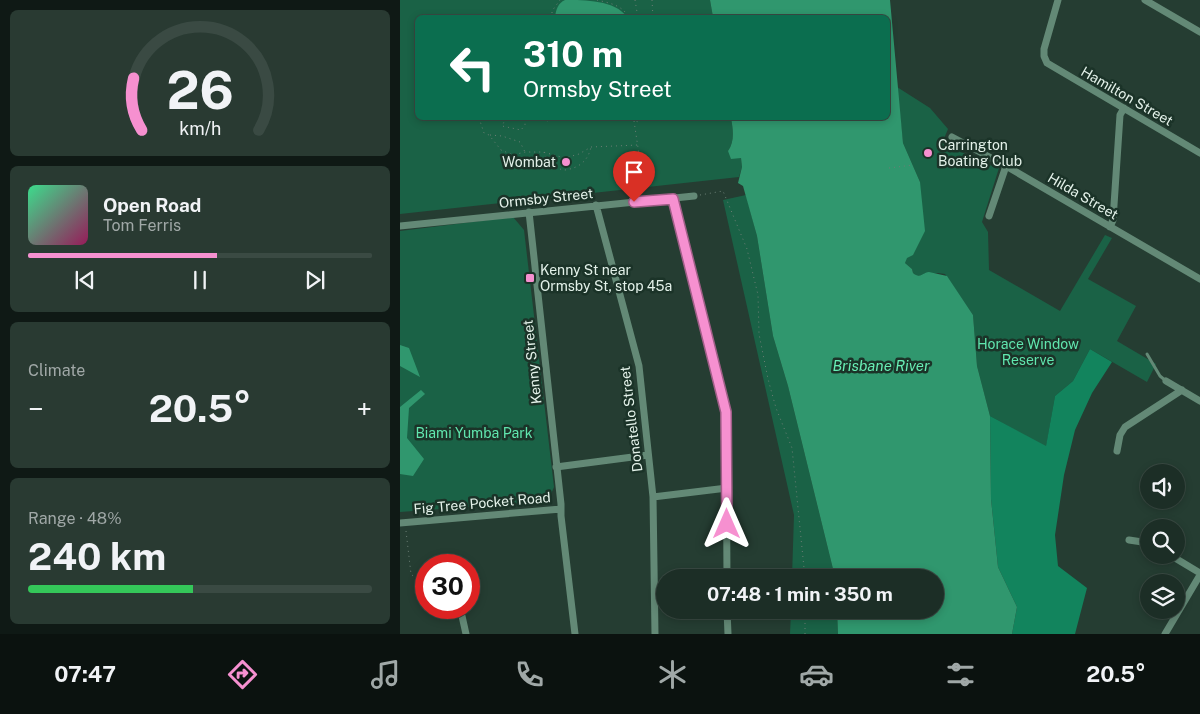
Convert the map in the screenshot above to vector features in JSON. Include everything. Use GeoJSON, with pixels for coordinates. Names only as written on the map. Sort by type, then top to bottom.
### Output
{"type":"FeatureCollection","features":[{"type":"Feature","properties":{"kind":"street","name":"Hamilton Street"},"geometry":{"type":"LineString","coordinates":[[1058,0],[1044,48],[1046,63],[1200,152]]}},
{"type":"Feature","properties":{"kind":"street"},"geometry":{"type":"LineString","coordinates":[[1145,0],[1200,32]]}},
{"type":"Feature","properties":{"kind":"street"},"geometry":{"type":"LineString","coordinates":[[1110,226],[1113,220],[1120,115],[1124,108]]}},
{"type":"Feature","properties":{"kind":"street","name":"Hilda Street"},"geometry":{"type":"LineString","coordinates":[[952,137],[1006,166],[1200,279]]}},
{"type":"Feature","properties":{"kind":"street"},"geometry":{"type":"LineString","coordinates":[[990,216],[1006,166]]}},
{"type":"Feature","properties":{"kind":"street","name":"Ormsby Street"},"geometry":{"type":"LineString","coordinates":[[400,226],[694,196]]}},
{"type":"Feature","properties":{"kind":"street"},"geometry":{"type":"LineString","coordinates":[[673,199],[726,412],[727,569]]}},
{"type":"Feature","properties":{"kind":"street","name":"Donatello Street"},"geometry":{"type":"LineString","coordinates":[[596,205],[639,366],[653,497],[655,634]]}},
{"type":"Feature","properties":{"kind":"street","name":"Kenny Street"},"geometry":{"type":"LineString","coordinates":[[528,212],[561,509]]}},
{"type":"Feature","properties":{"kind":"street"},"geometry":{"type":"LineString","coordinates":[[1166,381],[1200,401]]}},
{"type":"Feature","properties":{"kind":"street"},"geometry":{"type":"LineString","coordinates":[[1117,451],[1120,435],[1125,426],[1182,390]]}},
{"type":"Feature","properties":{"kind":"street"},"geometry":{"type":"LineString","coordinates":[[556,467],[648,455]]}},
{"type":"Feature","properties":{"kind":"street"},"geometry":{"type":"LineString","coordinates":[[653,497],[727,488]]}},
{"type":"Feature","properties":{"kind":"street","name":"Fig Tree Pocket Road"},"geometry":{"type":"LineString","coordinates":[[403,523],[561,509],[575,634]]}},
{"type":"Feature","properties":{"kind":"street"},"geometry":{"type":"LineString","coordinates":[[1129,540],[1140,541]]}},
{"type":"Feature","properties":{"kind":"street"},"geometry":{"type":"LineString","coordinates":[[1165,634],[1200,574],[1184,564]]}},
{"type":"Feature","properties":{"kind":"street"},"geometry":{"type":"LineString","coordinates":[[463,619],[466,634]]}},
{"type":"Feature","properties":{"kind":"street"},"geometry":{"type":"LineString","coordinates":[[727,619],[728,634]]}},
{"type":"Feature","properties":{"kind":"lane"},"geometry":{"type":"LineString","coordinates":[[1147,354],[1160,376],[1166,381]]}},
{"type":"Feature","properties":{"kind":"path"},"geometry":{"type":"LineString","coordinates":[[552,15],[552,11],[560,0]]}},
{"type":"Feature","properties":{"kind":"path"},"geometry":{"type":"LineString","coordinates":[[597,0],[616,4],[628,15]]}},
{"type":"Feature","properties":{"kind":"path"},"geometry":{"type":"LineString","coordinates":[[635,0],[638,15]]}},
{"type":"Feature","properties":{"kind":"path"},"geometry":{"type":"LineString","coordinates":[[652,0],[654,15]]}},
{"type":"Feature","properties":{"kind":"path"},"geometry":{"type":"LineString","coordinates":[[480,120],[484,133],[520,142],[525,152]]}},
{"type":"Feature","properties":{"kind":"path"},"geometry":{"type":"LineString","coordinates":[[505,120],[502,126],[521,130],[525,125],[525,120]]}},
{"type":"Feature","properties":{"kind":"path"},"geometry":{"type":"LineString","coordinates":[[630,120],[640,122],[642,120]]}},
{"type":"Feature","properties":{"kind":"path"},"geometry":{"type":"LineString","coordinates":[[634,121],[640,161]]}},
{"type":"Feature","properties":{"kind":"path"},"geometry":{"type":"LineString","coordinates":[[489,135],[501,150],[513,155],[525,152],[543,152],[565,158],[579,154],[591,147],[638,145]]}},
{"type":"Feature","properties":{"kind":"path"},"geometry":{"type":"LineString","coordinates":[[543,152],[549,164],[563,170],[580,166],[589,155],[591,147]]}},
{"type":"Feature","properties":{"kind":"path"},"geometry":{"type":"LineString","coordinates":[[890,168],[913,165]]}},
{"type":"Feature","properties":{"kind":"path"},"geometry":{"type":"LineString","coordinates":[[694,196],[723,191],[747,249],[758,296],[760,334],[768,379],[776,408],[792,448],[804,569]]}},
{"type":"Feature","properties":{"kind":"path"},"geometry":{"type":"LineString","coordinates":[[403,523],[411,574],[415,578]]}},
{"type":"Feature","properties":{"kind":"path"},"geometry":{"type":"LineString","coordinates":[[805,619],[805,634]]}},
{"type":"Feature","properties":{"kind":"green space"},"geometry":{"type":"Polygon","coordinates":[[[400,0],[710,0],[713,15],[415,15],[415,120],[731,120],[733,139],[728,151],[741,157],[742,167],[739,177],[400,214],[400,0]]]}},
{"type":"Feature","properties":{"kind":"green space","name":"Horace Window Reserve"},"geometry":{"type":"Polygon","coordinates":[[[897,87],[930,108],[948,129],[943,141],[986,166],[995,165],[999,168],[982,222],[988,232],[989,270],[1060,311],[1105,235],[1112,238],[1088,279],[1136,306],[1117,341],[1156,364],[1147,382],[1090,349],[1073,381],[1055,396],[1046,447],[990,416],[977,366],[973,315],[945,274],[917,276],[905,263],[920,182],[903,143],[897,87]]]}},
{"type":"Feature","properties":{"kind":"green space"},"geometry":{"type":"Polygon","coordinates":[[[746,195],[757,236],[773,336],[788,386],[833,569],[792,569],[794,515],[723,200],[746,195]]]}},
{"type":"Feature","properties":{"kind":"green space","name":"Biami Yumba Park"},"geometry":{"type":"Polygon","coordinates":[[[513,217],[524,230],[554,487],[548,501],[400,512],[400,231],[513,217]]]}},
{"type":"Feature","properties":{"kind":"green space"},"geometry":{"type":"Polygon","coordinates":[[[791,619],[837,619],[838,634],[790,634],[791,619]]]}},
{"type":"Feature","properties":{"kind":"shaded area"},"geometry":{"type":"Polygon","coordinates":[[[1090,349],[1112,362],[1092,393],[1075,430],[1064,475],[1055,535],[1058,566],[1087,588],[1075,634],[1012,634],[1017,607],[998,567],[991,499],[990,416],[1046,446],[1055,396],[1073,381],[1090,349]]]}},
{"type":"Feature","properties":{"kind":"water"},"geometry":{"type":"Polygon","coordinates":[[[565,0],[599,2],[615,7],[625,15],[555,15],[561,3],[565,0]]]}},
{"type":"Feature","properties":{"kind":"water","name":"Brisbane River"},"geometry":{"type":"Polygon","coordinates":[[[710,0],[890,0],[903,143],[920,182],[925,231],[913,255],[907,258],[905,263],[917,276],[929,272],[947,276],[973,315],[977,366],[990,416],[991,499],[998,567],[1017,607],[1012,634],[838,634],[837,619],[944,619],[944,569],[833,569],[788,386],[773,336],[757,236],[743,186],[738,183],[742,167],[741,158],[731,159],[728,151],[733,139],[731,120],[890,120],[890,15],[713,15],[710,0]]]}},
{"type":"Feature","properties":{"kind":"water"},"geometry":{"type":"Polygon","coordinates":[[[400,345],[409,348],[420,377],[400,366],[400,345]]]}},
{"type":"Feature","properties":{"kind":"water"},"geometry":{"type":"Polygon","coordinates":[[[421,390],[425,394],[409,408],[407,438],[424,459],[413,476],[400,474],[400,407],[421,390]]]}},
{"type":"Feature","properties":{"kind":"place","name":"Carrington Boating Club"},"geometry":{"type":"Point","coordinates":[928,153]}},
{"type":"Feature","properties":{"kind":"place","name":"Wombat"},"geometry":{"type":"Point","coordinates":[566,162]}},
{"type":"Feature","properties":{"kind":"place","name":"Kenny St near Ormsby St, stop 45a"},"geometry":{"type":"Point","coordinates":[530,278]}},
{"type":"Feature","properties":{"kind":"route"},"geometry":{"type":"LineString","coordinates":[[634,202],[673,199],[726,412],[727,524]]}}]}
